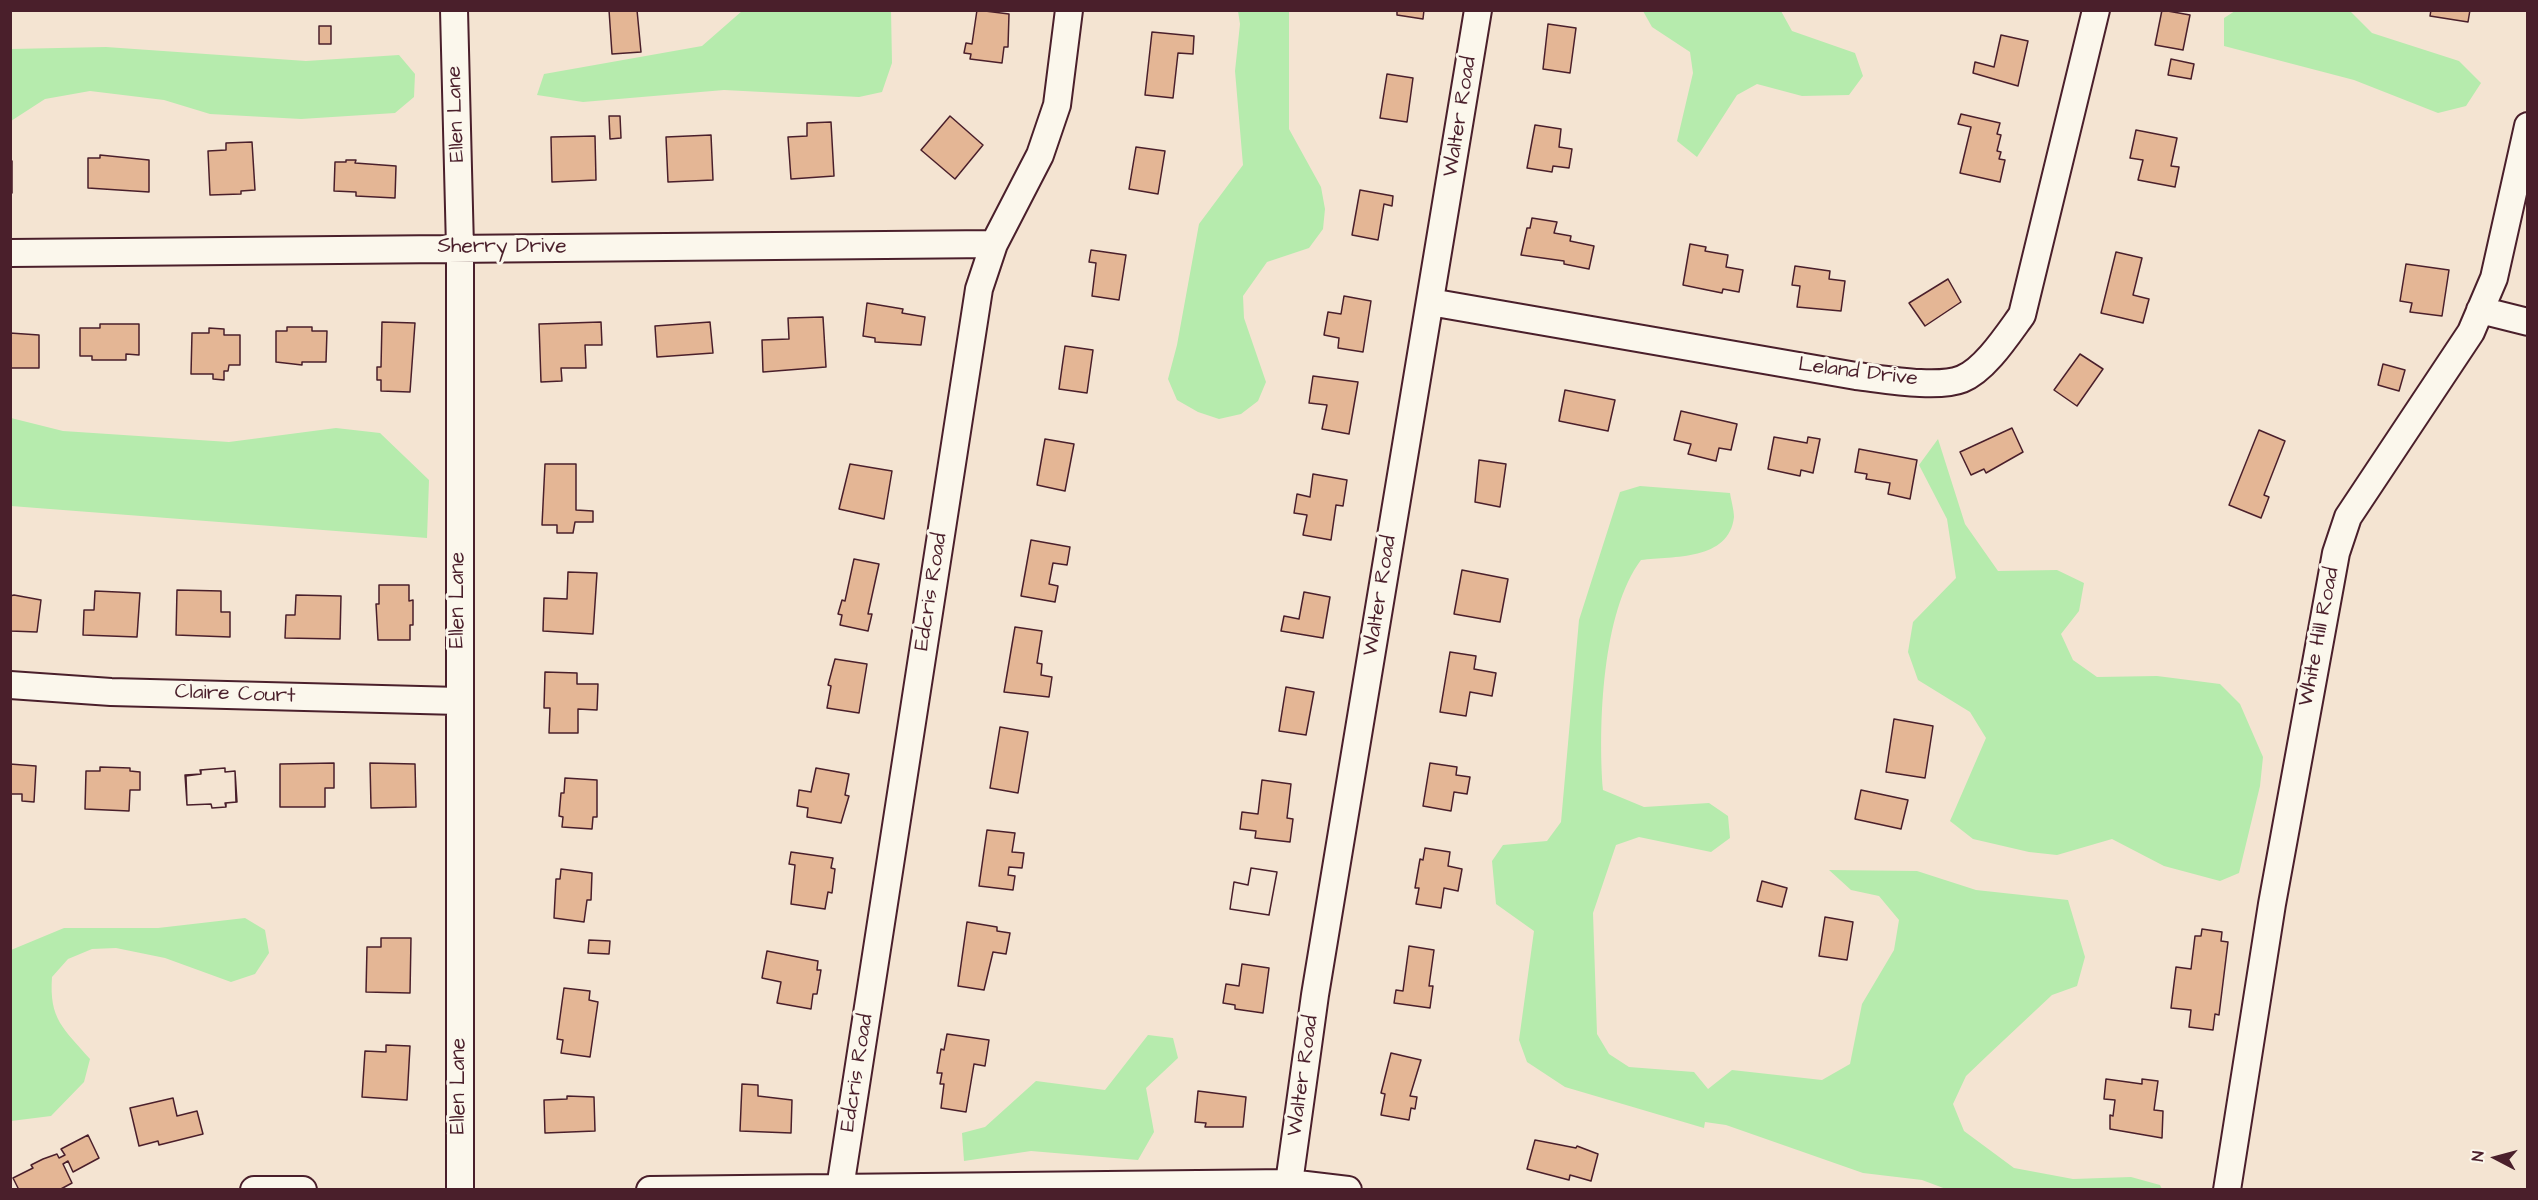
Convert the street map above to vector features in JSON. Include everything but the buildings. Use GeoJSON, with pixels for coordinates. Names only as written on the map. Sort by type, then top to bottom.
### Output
{"type":"FeatureCollection","features":[{"type":"Feature","properties":{"kind":"street","name":"Ellen Lane"},"geometry":{"type":"LineString","coordinates":[[454,10],[460,248],[460,1190]]}},
{"type":"Feature","properties":{"kind":"street","name":"Edcris Road"},"geometry":{"type":"LineString","coordinates":[[840,1188],[977,300],[994,244],[1040,155],[1057,105],[1069,10]]}},
{"type":"Feature","properties":{"kind":"street","name":"Walter Road"},"geometry":{"type":"LineString","coordinates":[[1289,1183],[1315,995],[1478,10]]}},
{"type":"Feature","properties":{"kind":"street","name":"Leland Drive"},"geometry":{"type":"LineString","coordinates":[[1430,302],[1856,376],[1923,383],[1962,379],[1993,355],[2022,315],[2096,10]]}},
{"type":"Feature","properties":{"kind":"street","name":"White Hill Road"},"geometry":{"type":"LineString","coordinates":[[2227,1190],[2272,904],[2336,553],[2348,517],[2471,332],[2494,278],[2528,126]]}},
{"type":"Feature","properties":{"kind":"street","name":"Sherry Drive"},"geometry":{"type":"LineString","coordinates":[[10,254],[994,244]]}},
{"type":"Feature","properties":{"kind":"street"},"geometry":{"type":"LineString","coordinates":[[2480,310],[2528,322]]}},
{"type":"Feature","properties":{"kind":"street","name":"Claire Court"},"geometry":{"type":"LineString","coordinates":[[10,686],[111,692],[459,701]]}},
{"type":"Feature","properties":{"kind":"street"},"geometry":{"type":"LineString","coordinates":[[650,1190],[1289,1183],[1348,1190]]}},
{"type":"Feature","properties":{"kind":"street"},"geometry":{"type":"LineString","coordinates":[[254,1190],[303,1190]]}},
{"type":"Feature","properties":{"kind":"green space"},"geometry":{"type":"Polygon","coordinates":[[[891,10],[892,63],[882,92],[859,97],[724,90],[583,102],[537,95],[544,74],[702,46],[742,11],[891,10]]]}},
{"type":"Feature","properties":{"kind":"green space"},"geometry":{"type":"Polygon","coordinates":[[[1238,11],[1289,11],[1289,129],[1321,187],[1325,209],[1323,229],[1309,248],[1267,262],[1243,296],[1244,318],[1266,382],[1258,401],[1241,414],[1219,419],[1198,412],[1177,400],[1168,379],[1177,345],[1199,224],[1243,165],[1235,71],[1240,24],[1238,11]]]}},
{"type":"Feature","properties":{"kind":"green space"},"geometry":{"type":"Polygon","coordinates":[[[1643,11],[1781,11],[1792,31],[1855,53],[1863,76],[1849,95],[1802,96],[1757,84],[1737,95],[1697,157],[1677,141],[1693,73],[1690,52],[1652,27],[1643,11]]]}},
{"type":"Feature","properties":{"kind":"green space"},"geometry":{"type":"Polygon","coordinates":[[[2235,11],[2350,11],[2372,33],[2459,61],[2481,83],[2466,106],[2438,113],[2354,80],[2224,46],[2224,18],[2235,11]]]}},
{"type":"Feature","properties":{"kind":"green space"},"geometry":{"type":"Polygon","coordinates":[[[106,47],[306,61],[399,55],[415,74],[414,97],[395,113],[301,119],[210,114],[164,100],[90,91],[45,99],[11,121],[11,49],[106,47]]]}},
{"type":"Feature","properties":{"kind":"green space"},"geometry":{"type":"Polygon","coordinates":[[[11,418],[63,431],[229,442],[336,428],[380,433],[429,480],[427,538],[11,506],[11,418]]]}},
{"type":"Feature","properties":{"kind":"green space"},"geometry":{"type":"Polygon","coordinates":[[[1938,439],[1965,524],[1998,571],[2057,570],[2084,583],[2079,611],[2061,634],[2073,660],[2097,677],[2157,676],[2220,684],[2240,704],[2263,757],[2260,786],[2239,873],[2220,881],[2164,866],[2112,839],[2057,855],[2029,852],[1973,839],[1950,821],[1986,738],[1970,712],[1918,680],[1908,652],[1913,622],[1956,578],[1947,519],[1919,465],[1938,439]]]}},
{"type":"Feature","properties":{"kind":"green space"},"geometry":{"type":"Polygon","coordinates":[[[1640,486],[1730,493],[1734,517],[1730,531],[1722,542],[1711,549],[1698,554],[1641,560],[1628,582],[1618,608],[1606,670],[1601,734],[1603,790],[1644,807],[1709,803],[1728,816],[1730,838],[1711,852],[1639,837],[1616,845],[1593,913],[1597,1034],[1609,1054],[1629,1067],[1694,1072],[1708,1089],[1732,1070],[1822,1080],[1850,1064],[1862,1004],[1894,950],[1899,920],[1879,896],[1851,890],[1829,870],[1917,871],[1976,890],[2068,900],[2085,957],[2077,986],[2052,995],[1988,1055],[1966,1076],[1953,1104],[1964,1131],[2014,1168],[2073,1179],[2131,1177],[2160,1185],[2162,1189],[1946,1189],[1922,1180],[1863,1173],[1726,1125],[1705,1122],[1704,1128],[1565,1087],[1527,1062],[1519,1040],[1534,931],[1496,904],[1492,861],[1503,845],[1547,841],[1561,822],[1579,620],[1620,492],[1640,486]]]}},
{"type":"Feature","properties":{"kind":"green space"},"geometry":{"type":"Polygon","coordinates":[[[245,918],[265,930],[269,953],[255,974],[231,982],[165,958],[116,948],[92,949],[68,959],[52,977],[53,1003],[65,1031],[90,1059],[84,1082],[51,1116],[11,1121],[11,950],[64,928],[158,928],[245,918]]]}},
{"type":"Feature","properties":{"kind":"green space"},"geometry":{"type":"Polygon","coordinates":[[[1148,1035],[1173,1038],[1178,1058],[1146,1088],[1154,1132],[1138,1160],[1031,1151],[964,1161],[962,1133],[985,1127],[1036,1081],[1105,1090],[1148,1035]]]}}]}
